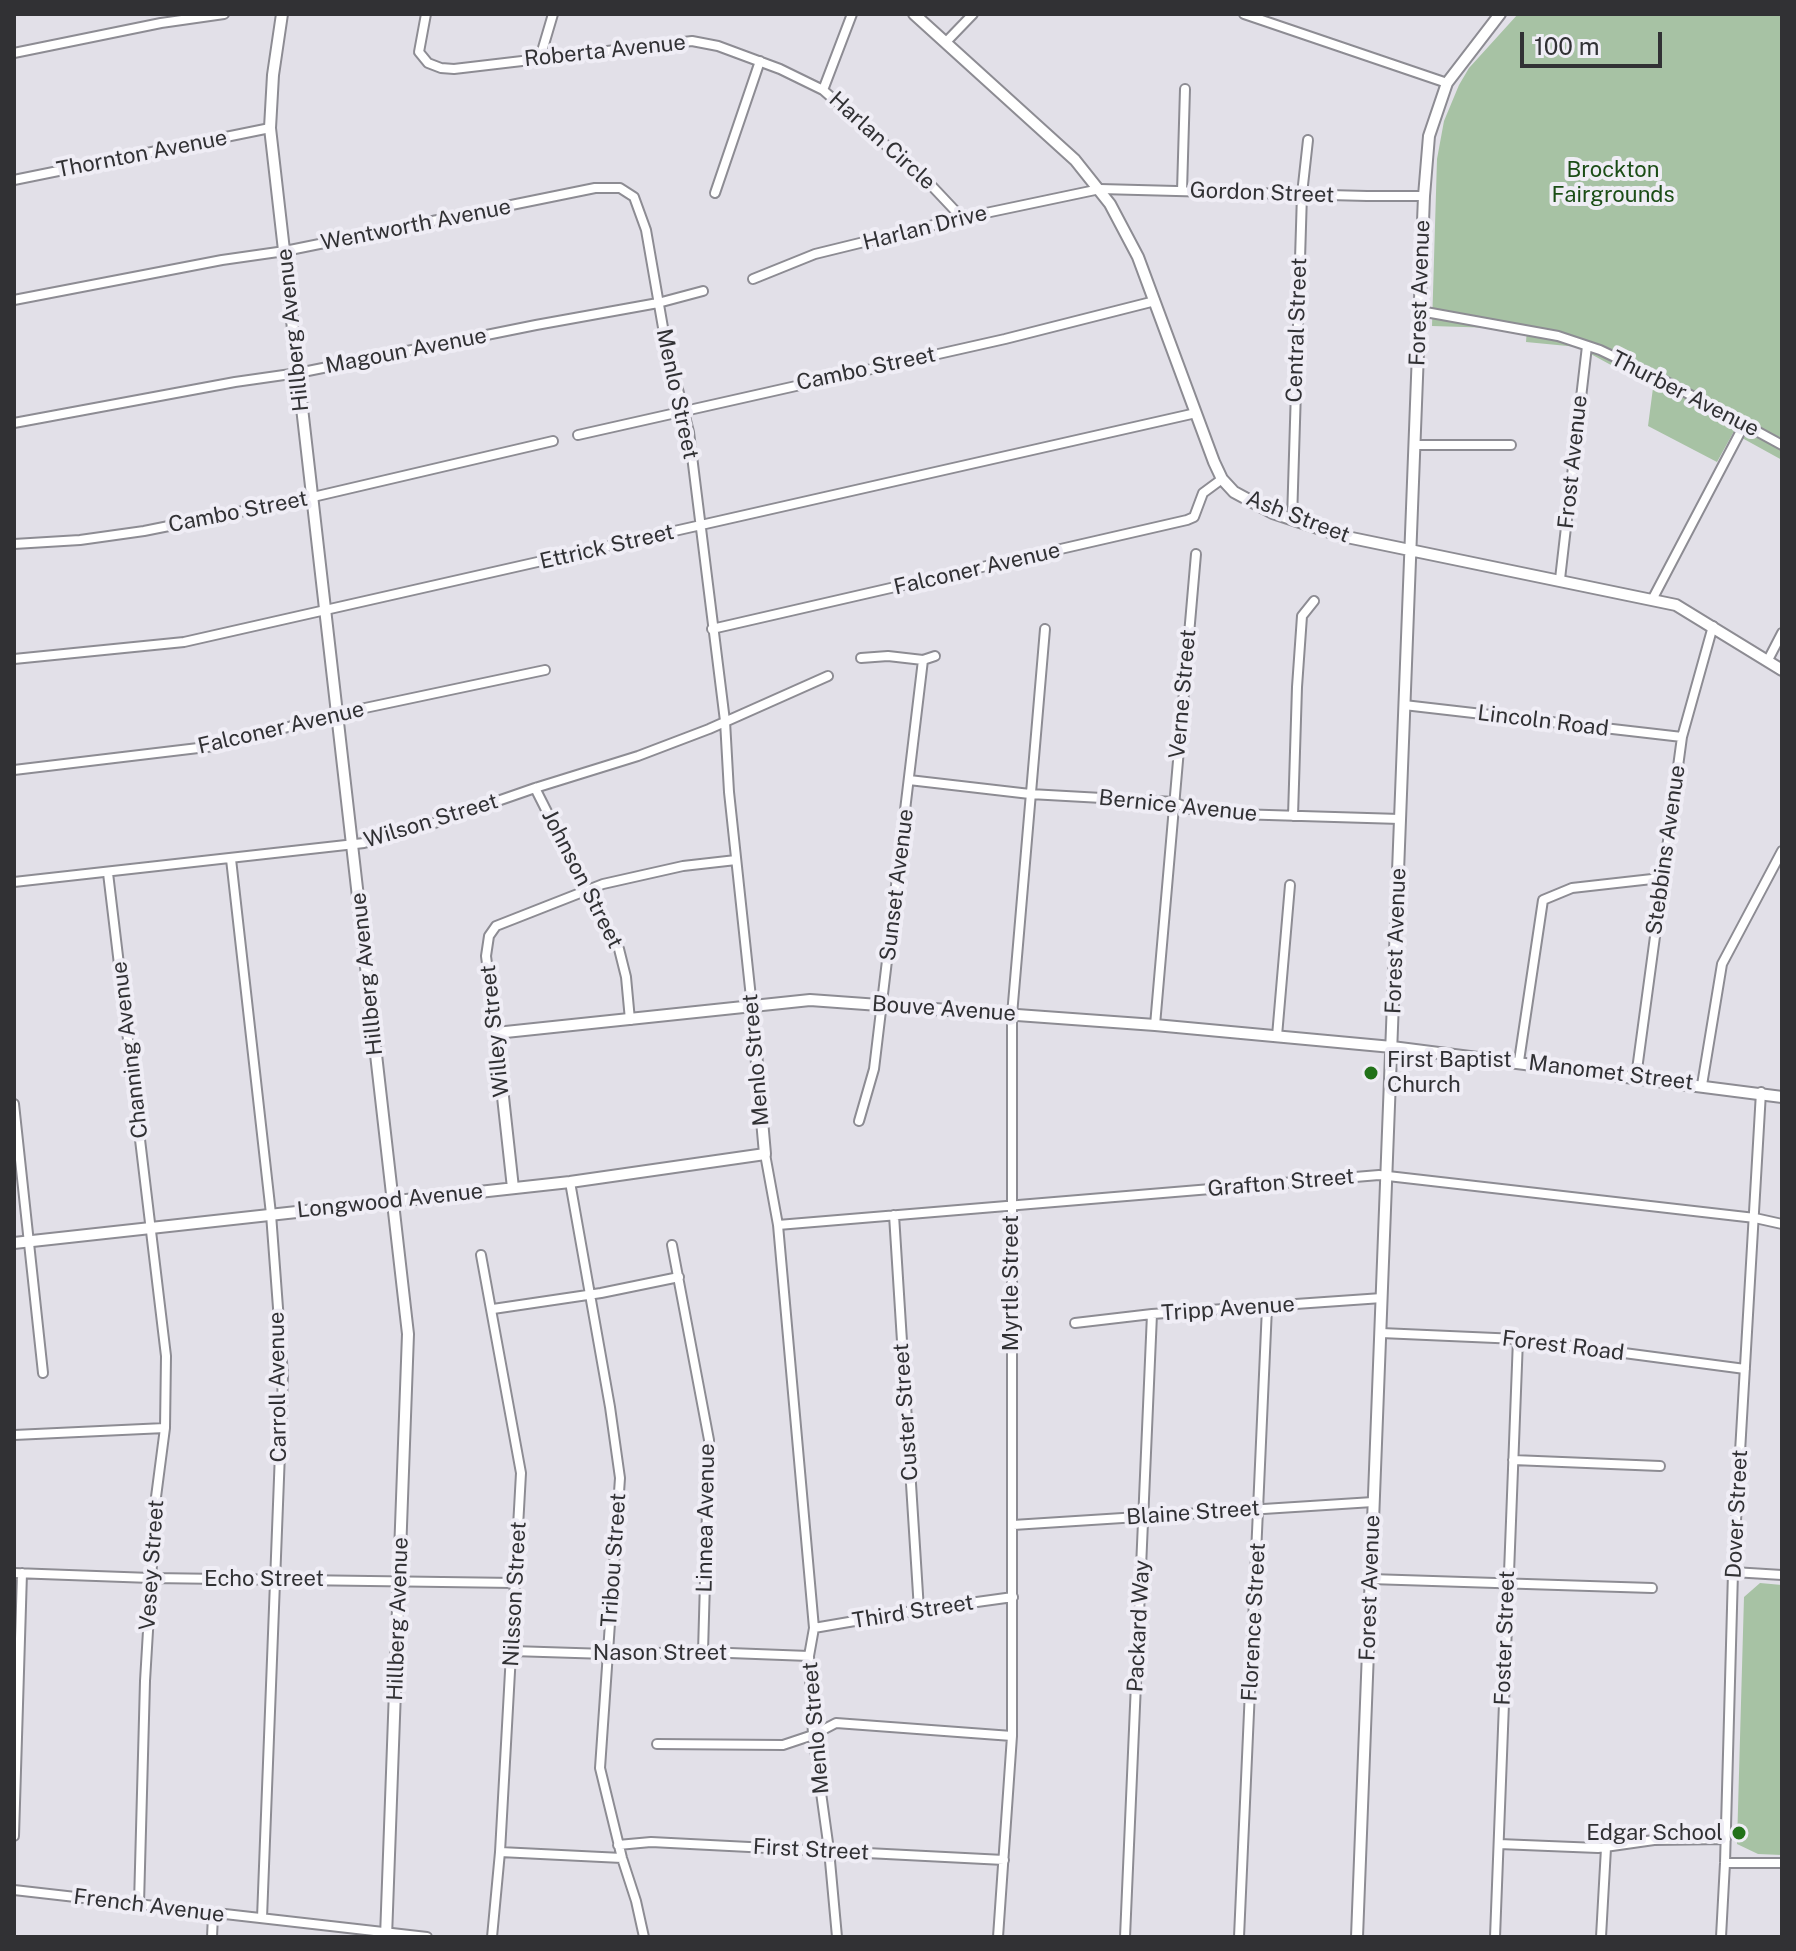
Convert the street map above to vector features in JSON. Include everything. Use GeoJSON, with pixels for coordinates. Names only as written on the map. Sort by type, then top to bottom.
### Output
{"type":"FeatureCollection","features":[{"type":"Feature","properties":{"kind":"street"},"geometry":{"type":"LineString","coordinates":[[14,53],[161,19],[224,14]]}},
{"type":"Feature","properties":{"kind":"street","name":"Hillberg Avenue"},"geometry":{"type":"LineString","coordinates":[[282,14],[273,75],[270,128],[408,1334],[386,1934]]}},
{"type":"Feature","properties":{"kind":"street","name":"Roberta Avenue"},"geometry":{"type":"LineString","coordinates":[[426,14],[419,52],[427,63],[441,68],[454,69],[683,40],[718,46],[792,73],[823,90]]}},
{"type":"Feature","properties":{"kind":"street"},"geometry":{"type":"LineString","coordinates":[[540,58],[553,14]]}},
{"type":"Feature","properties":{"kind":"street","name":"Harlan Circle"},"geometry":{"type":"LineString","coordinates":[[852,14],[823,90],[929,183],[962,218]]}},
{"type":"Feature","properties":{"kind":"street","name":"Ash Street"},"geometry":{"type":"LineString","coordinates":[[914,14],[1075,160],[1100,189],[1128,235],[1222,479],[1243,498],[1292,520],[1342,536],[1676,605],[1782,670]]}},
{"type":"Feature","properties":{"kind":"street"},"geometry":{"type":"LineString","coordinates":[[946,42],[973,14]]}},
{"type":"Feature","properties":{"kind":"street"},"geometry":{"type":"LineString","coordinates":[[1244,14],[1447,83]]}},
{"type":"Feature","properties":{"kind":"street","name":"Forest Avenue"},"geometry":{"type":"LineString","coordinates":[[1357,1937],[1424,196],[1429,136],[1447,83],[1500,14]]}},
{"type":"Feature","properties":{"kind":"street"},"geometry":{"type":"LineString","coordinates":[[715,193],[760,61]]}},
{"type":"Feature","properties":{"kind":"street"},"geometry":{"type":"LineString","coordinates":[[1182,191],[1185,89]]}},
{"type":"Feature","properties":{"kind":"street","name":"Thornton Avenue"},"geometry":{"type":"LineString","coordinates":[[14,180],[270,128]]}},
{"type":"Feature","properties":{"kind":"street","name":"Central Street"},"geometry":{"type":"LineString","coordinates":[[1292,520],[1302,194],[1308,140]]}},
{"type":"Feature","properties":{"kind":"street","name":"Wentworth Avenue"},"geometry":{"type":"LineString","coordinates":[[14,300],[199,264],[285,251],[595,188],[616,187],[629,192]]}},
{"type":"Feature","properties":{"kind":"street","name":"Gordon Street"},"geometry":{"type":"LineString","coordinates":[[1100,189],[1424,196]]}},
{"type":"Feature","properties":{"kind":"street","name":"Harlan Drive"},"geometry":{"type":"LineString","coordinates":[[753,279],[815,254],[962,218],[1100,189]]}},
{"type":"Feature","properties":{"kind":"street","name":"Menlo Street"},"geometry":{"type":"LineString","coordinates":[[629,192],[638,202],[646,230],[668,357],[685,411],[725,721],[765,1154],[778,1225],[814,1628],[809,1656],[813,1735],[837,1937]]}},
{"type":"Feature","properties":{"kind":"street","name":"Magoun Avenue"},"geometry":{"type":"LineString","coordinates":[[14,423],[298,373],[658,303],[703,291]]}},
{"type":"Feature","properties":{"kind":"street","name":"Cambo Street"},"geometry":{"type":"LineString","coordinates":[[578,435],[1005,339],[1155,301]]}},
{"type":"Feature","properties":{"kind":"street","name":"Thurber Avenue"},"geometry":{"type":"LineString","coordinates":[[1420,311],[1558,336],[1587,346],[1663,380],[1782,445]]}},
{"type":"Feature","properties":{"kind":"street","name":"Frost Avenue"},"geometry":{"type":"LineString","coordinates":[[1560,579],[1587,346]]}},
{"type":"Feature","properties":{"kind":"street","name":"Ettrick Street"},"geometry":{"type":"LineString","coordinates":[[14,659],[184,642],[1196,413]]}},
{"type":"Feature","properties":{"kind":"street"},"geometry":{"type":"LineString","coordinates":[[1653,598],[1744,425]]}},
{"type":"Feature","properties":{"kind":"street","name":"Cambo Street"},"geometry":{"type":"LineString","coordinates":[[14,544],[80,540],[144,531],[313,497],[553,441]]}},
{"type":"Feature","properties":{"kind":"street"},"geometry":{"type":"LineString","coordinates":[[1415,445],[1511,445]]}},
{"type":"Feature","properties":{"kind":"street","name":"Falconer Avenue"},"geometry":{"type":"LineString","coordinates":[[712,629],[1187,520],[1194,517],[1203,493],[1222,479]]}},
{"type":"Feature","properties":{"kind":"street","name":"Verne Street"},"geometry":{"type":"LineString","coordinates":[[1155,1025],[1196,554]]}},
{"type":"Feature","properties":{"kind":"street"},"geometry":{"type":"LineString","coordinates":[[1293,816],[1302,616],[1314,601]]}},
{"type":"Feature","properties":{"kind":"street","name":"Stebbins Avenue"},"geometry":{"type":"LineString","coordinates":[[1636,1077],[1682,737],[1713,626]]}},
{"type":"Feature","properties":{"kind":"street","name":"Myrtle Street"},"geometry":{"type":"LineString","coordinates":[[998,1937],[1012,1736],[1012,1015],[1045,629]]}},
{"type":"Feature","properties":{"kind":"street"},"geometry":{"type":"LineString","coordinates":[[1768,660],[1782,633]]}},
{"type":"Feature","properties":{"kind":"street"},"geometry":{"type":"LineString","coordinates":[[861,658],[888,656],[923,660],[935,656]]}},
{"type":"Feature","properties":{"kind":"street","name":"Sunset Avenue"},"geometry":{"type":"LineString","coordinates":[[859,1121],[874,1069],[923,660]]}},
{"type":"Feature","properties":{"kind":"street","name":"Falconer Avenue"},"geometry":{"type":"LineString","coordinates":[[14,770],[199,749],[545,670]]}},
{"type":"Feature","properties":{"kind":"street","name":"Wilson Street"},"geometry":{"type":"LineString","coordinates":[[14,882],[353,846],[420,828],[618,763],[828,676]]}},
{"type":"Feature","properties":{"kind":"street","name":"Lincoln Road"},"geometry":{"type":"LineString","coordinates":[[1404,705],[1682,737]]}},
{"type":"Feature","properties":{"kind":"street","name":"Bernice Avenue"},"geometry":{"type":"LineString","coordinates":[[909,780],[1030,794],[1174,802],[1190,809],[1400,819]]}},
{"type":"Feature","properties":{"kind":"street","name":"Johnson Street"},"geometry":{"type":"LineString","coordinates":[[535,788],[619,949],[626,977],[630,1020]]}},
{"type":"Feature","properties":{"kind":"street"},"geometry":{"type":"LineString","coordinates":[[1702,1085],[1722,964],[1782,851]]}},
{"type":"Feature","properties":{"kind":"street","name":"Carroll Avenue"},"geometry":{"type":"LineString","coordinates":[[231,859],[271,1214],[283,1375],[262,1918]]}},
{"type":"Feature","properties":{"kind":"street"},"geometry":{"type":"LineString","coordinates":[[586,889],[668,869],[736,860]]}},
{"type":"Feature","properties":{"kind":"street","name":"Channing Avenue"},"geometry":{"type":"LineString","coordinates":[[108,873],[152,1227]]}},
{"type":"Feature","properties":{"kind":"street"},"geometry":{"type":"LineString","coordinates":[[1519,1061],[1543,900],[1572,888],[1661,878]]}},
{"type":"Feature","properties":{"kind":"street"},"geometry":{"type":"LineString","coordinates":[[1277,1036],[1290,885]]}},
{"type":"Feature","properties":{"kind":"street","name":"Willey Street"},"geometry":{"type":"LineString","coordinates":[[513,1188],[486,956],[492,930],[508,920],[586,889]]}},
{"type":"Feature","properties":{"kind":"street","name":"Bouve Avenue"},"geometry":{"type":"LineString","coordinates":[[496,1033],[810,1000],[1155,1025],[1392,1047]]}},
{"type":"Feature","properties":{"kind":"street","name":"Manomet Street"},"geometry":{"type":"LineString","coordinates":[[1392,1047],[1782,1097]]}},
{"type":"Feature","properties":{"kind":"street","name":"Dover Street"},"geometry":{"type":"LineString","coordinates":[[1721,1937],[1733,1572],[1761,1092]]}},
{"type":"Feature","properties":{"kind":"street"},"geometry":{"type":"LineString","coordinates":[[14,1104],[43,1373]]}},
{"type":"Feature","properties":{"kind":"street","name":"Longwood Avenue"},"geometry":{"type":"LineString","coordinates":[[14,1243],[570,1182],[765,1154]]}},
{"type":"Feature","properties":{"kind":"street","name":"Grafton Street"},"geometry":{"type":"LineString","coordinates":[[778,1225],[1388,1175],[1755,1218],[1782,1224]]}},
{"type":"Feature","properties":{"kind":"street","name":"Tribou Street"},"geometry":{"type":"LineString","coordinates":[[570,1182],[620,1478],[600,1768],[644,1936]]}},
{"type":"Feature","properties":{"kind":"street","name":"Custer Street"},"geometry":{"type":"LineString","coordinates":[[894,1215],[919,1610]]}},
{"type":"Feature","properties":{"kind":"street","name":"Vesey Street"},"geometry":{"type":"LineString","coordinates":[[139,1904],[140,1802],[151,1578],[156,1497],[165,1428],[166,1356],[152,1227]]}},
{"type":"Feature","properties":{"kind":"street","name":"Linnea Avenue"},"geometry":{"type":"LineString","coordinates":[[672,1245],[709,1440],[703,1652]]}},
{"type":"Feature","properties":{"kind":"street","name":"Nilsson Street"},"geometry":{"type":"LineString","coordinates":[[481,1255],[521,1473],[500,1852],[492,1937]]}},
{"type":"Feature","properties":{"kind":"street"},"geometry":{"type":"LineString","coordinates":[[493,1309],[589,1295],[679,1277]]}},
{"type":"Feature","properties":{"kind":"street","name":"Tripp Avenue"},"geometry":{"type":"LineString","coordinates":[[1075,1323],[1152,1314],[1382,1298]]}},
{"type":"Feature","properties":{"kind":"street","name":"Florence Street"},"geometry":{"type":"LineString","coordinates":[[1239,1937],[1267,1307]]}},
{"type":"Feature","properties":{"kind":"street","name":"Packard Way"},"geometry":{"type":"LineString","coordinates":[[1125,1937],[1152,1314]]}},
{"type":"Feature","properties":{"kind":"street","name":"Forest Road"},"geometry":{"type":"LineString","coordinates":[[1381,1333],[1518,1339],[1745,1369]]}},
{"type":"Feature","properties":{"kind":"street","name":"Foster Street"},"geometry":{"type":"LineString","coordinates":[[1495,1937],[1518,1339]]}},
{"type":"Feature","properties":{"kind":"street"},"geometry":{"type":"LineString","coordinates":[[14,1435],[165,1428]]}},
{"type":"Feature","properties":{"kind":"street"},"geometry":{"type":"LineString","coordinates":[[1513,1460],[1660,1466]]}},
{"type":"Feature","properties":{"kind":"street","name":"Blaine Street"},"geometry":{"type":"LineString","coordinates":[[1013,1525],[1373,1502]]}},
{"type":"Feature","properties":{"kind":"street"},"geometry":{"type":"LineString","coordinates":[[1733,1572],[1782,1575]]}},
{"type":"Feature","properties":{"kind":"street"},"geometry":{"type":"LineString","coordinates":[[14,1836],[18,1573]]}},
{"type":"Feature","properties":{"kind":"street","name":"Echo Street"},"geometry":{"type":"LineString","coordinates":[[18,1573],[515,1583]]}},
{"type":"Feature","properties":{"kind":"street"},"geometry":{"type":"LineString","coordinates":[[1370,1579],[1652,1588]]}},
{"type":"Feature","properties":{"kind":"street","name":"Third Street"},"geometry":{"type":"LineString","coordinates":[[814,1628],[1013,1597]]}},
{"type":"Feature","properties":{"kind":"street","name":"Nason Street"},"geometry":{"type":"LineString","coordinates":[[512,1651],[809,1656]]}},
{"type":"Feature","properties":{"kind":"street"},"geometry":{"type":"LineString","coordinates":[[657,1744],[783,1745],[836,1723],[1012,1736]]}},
{"type":"Feature","properties":{"kind":"street"},"geometry":{"type":"LineString","coordinates":[[1499,1844],[1606,1848],[1654,1840],[1726,1839]]}},
{"type":"Feature","properties":{"kind":"street","name":"First Street"},"geometry":{"type":"LineString","coordinates":[[618,1845],[651,1842],[1004,1860]]}},
{"type":"Feature","properties":{"kind":"street"},"geometry":{"type":"LineString","coordinates":[[1601,1937],[1606,1848]]}},
{"type":"Feature","properties":{"kind":"street"},"geometry":{"type":"LineString","coordinates":[[500,1852],[610,1860],[622,1858]]}},
{"type":"Feature","properties":{"kind":"street"},"geometry":{"type":"LineString","coordinates":[[1725,1863],[1782,1863]]}},
{"type":"Feature","properties":{"kind":"street","name":"French Avenue"},"geometry":{"type":"LineString","coordinates":[[14,1890],[427,1937]]}},
{"type":"Feature","properties":{"kind":"street"},"geometry":{"type":"LineString","coordinates":[[212,1937],[213,1915]]}},
{"type":"Feature","properties":{"kind":"street"},"geometry":{"type":"LineString","coordinates":[[631,1937],[644,1936]]}},
{"type":"Feature","properties":{"kind":"green space","name":"Brockton Fairgrounds"},"geometry":{"type":"Polygon","coordinates":[[[1518,14],[1782,14],[1782,460],[1733,433],[1717,462],[1648,426],[1653,388],[1578,347],[1526,342],[1527,329],[1432,326],[1437,159],[1444,121],[1469,68],[1518,14]]]}},
{"type":"Feature","properties":{"kind":"green space"},"geometry":{"type":"Polygon","coordinates":[[[1760,1583],[1782,1585],[1782,1855],[1758,1854],[1737,1844],[1744,1597],[1760,1583]]]}},
{"type":"Feature","properties":{"kind":"place","name":"First Baptist Church"},"geometry":{"type":"Point","coordinates":[1371,1073]}},
{"type":"Feature","properties":{"kind":"place","name":"Edgar School"},"geometry":{"type":"Point","coordinates":[1739,1833]}}]}
